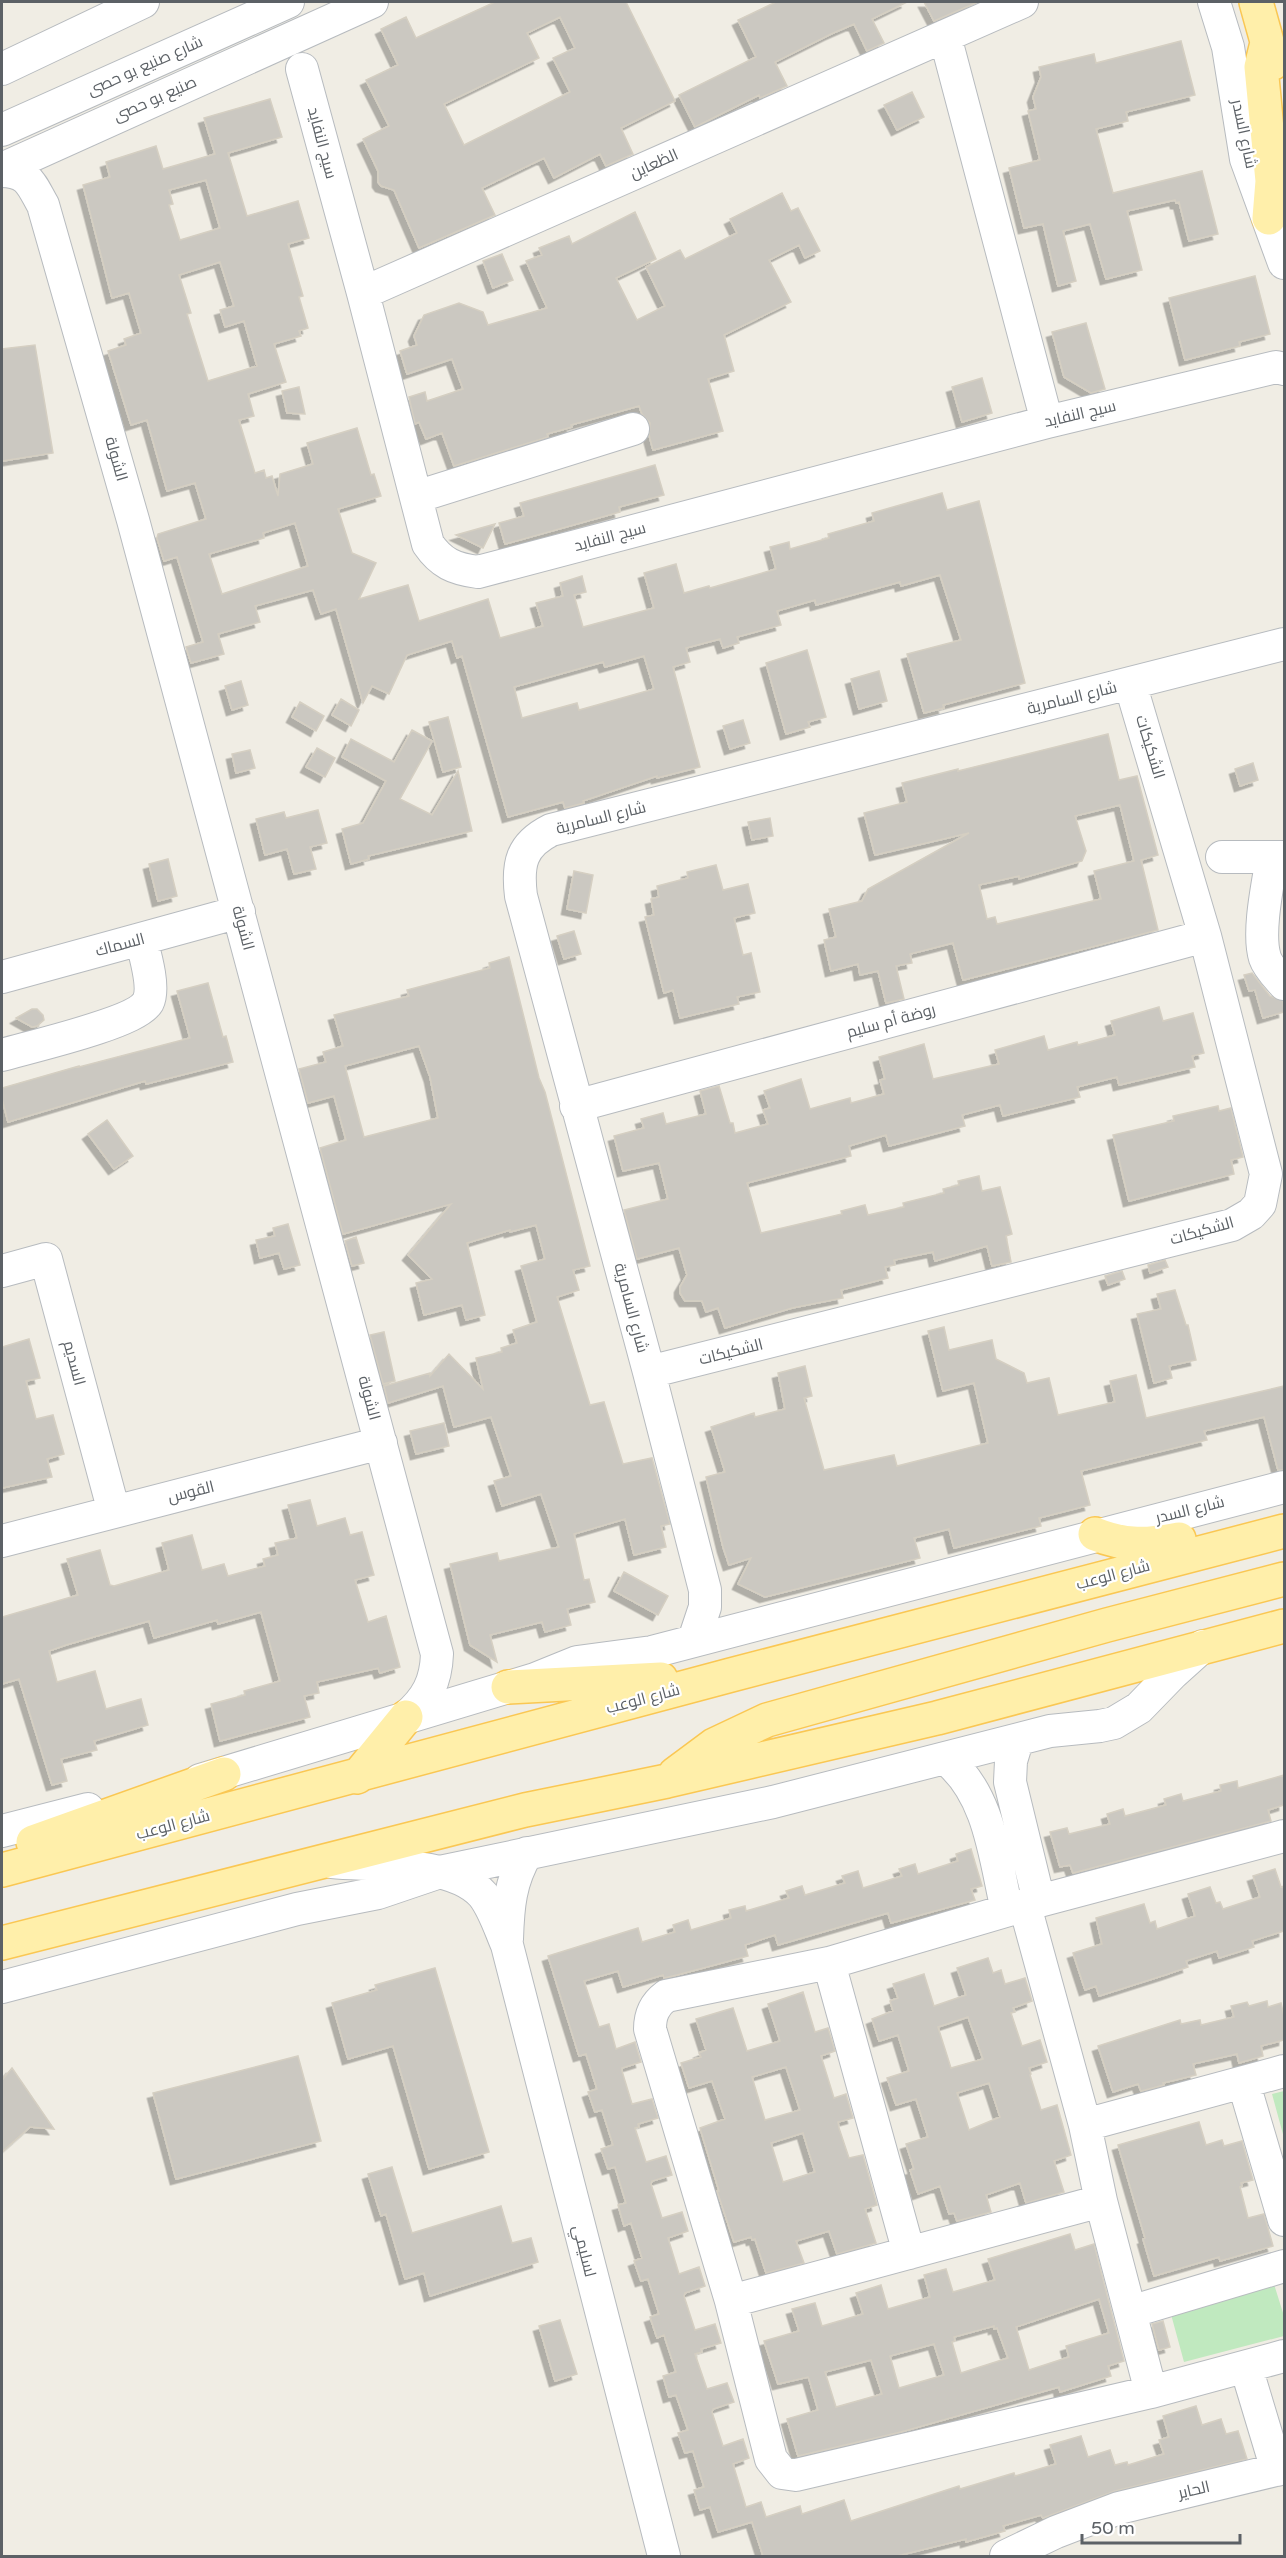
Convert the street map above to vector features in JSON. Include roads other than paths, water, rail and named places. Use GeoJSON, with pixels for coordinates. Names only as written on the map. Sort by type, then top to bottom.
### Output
{"type":"FeatureCollection","features":[{"type":"Feature","properties":{"kind":"main road"},"geometry":{"type":"LineString","coordinates":[[1256,2],[1284,101]]}},
{"type":"Feature","properties":{"kind":"main road"},"geometry":{"type":"LineString","coordinates":[[1267,43],[1261,67],[1271,160],[1269,218]]}},
{"type":"Feature","properties":{"kind":"main road","name":"شارع الوعب"},"geometry":{"type":"LineString","coordinates":[[2,1870],[732,1675],[1284,1531]]}},
{"type":"Feature","properties":{"kind":"main road"},"geometry":{"type":"LineString","coordinates":[[1095,1534],[1130,1545],[1149,1545],[1201,1537],[1237,1542]]}},
{"type":"Feature","properties":{"kind":"main road"},"geometry":{"type":"LineString","coordinates":[[667,1781],[714,1745],[767,1720],[1284,1579]]}},
{"type":"Feature","properties":{"kind":"main road"},"geometry":{"type":"LineString","coordinates":[[2,1943],[328,1862],[525,1810],[667,1781],[937,1718],[1284,1626]]}},
{"type":"Feature","properties":{"kind":"main road"},"geometry":{"type":"LineString","coordinates":[[508,1687],[732,1675]]}},
{"type":"Feature","properties":{"kind":"main road"},"geometry":{"type":"LineString","coordinates":[[357,1777],[406,1717]]}},
{"type":"Feature","properties":{"kind":"main road"},"geometry":{"type":"LineString","coordinates":[[2,1853],[224,1774]]}},
{"type":"Feature","properties":{"kind":"street"},"geometry":{"type":"LineString","coordinates":[[2,69],[143,2]]}},
{"type":"Feature","properties":{"kind":"street","name":"شارع صنيع بو حصى"},"geometry":{"type":"LineString","coordinates":[[2,130],[288,2]]}},
{"type":"Feature","properties":{"kind":"street","name":"الظعاين"},"geometry":{"type":"LineString","coordinates":[[363,293],[1022,2]]}},
{"type":"Feature","properties":{"kind":"street","name":"شارع السدر"},"geometry":{"type":"LineString","coordinates":[[1214,2],[1228,47],[1246,159],[1284,263]]}},
{"type":"Feature","properties":{"kind":"street"},"geometry":{"type":"LineString","coordinates":[[249,56],[360,5]]}},
{"type":"Feature","properties":{"kind":"street","name":"سيج النفايد"},"geometry":{"type":"LineString","coordinates":[[312,28],[303,51],[302,69],[428,544],[437,557],[448,565],[478,572],[1047,422],[1282,365]]}},
{"type":"Feature","properties":{"kind":"street"},"geometry":{"type":"LineString","coordinates":[[945,36],[1047,422]]}},
{"type":"Feature","properties":{"kind":"street"},"geometry":{"type":"LineString","coordinates":[[249,56],[279,54],[302,69]]}},
{"type":"Feature","properties":{"kind":"street","name":"صنيع بو حصى"},"geometry":{"type":"LineString","coordinates":[[60,141],[249,56]]}},
{"type":"Feature","properties":{"kind":"street"},"geometry":{"type":"LineString","coordinates":[[2,170],[60,141]]}},
{"type":"Feature","properties":{"kind":"street","name":"الشولة"},"geometry":{"type":"LineString","coordinates":[[43,205],[47,175],[60,141]]}},
{"type":"Feature","properties":{"kind":"street","name":"الشولة"},"geometry":{"type":"LineString","coordinates":[[2,170],[27,178],[43,205],[136,531],[437,1654],[436,1672],[431,1689],[420,1705],[406,1717]]}},
{"type":"Feature","properties":{"kind":"street"},"geometry":{"type":"LineString","coordinates":[[416,497],[633,429]]}},
{"type":"Feature","properties":{"kind":"street","name":"شارع السامرية"},"geometry":{"type":"LineString","coordinates":[[694,1640],[704,1613],[705,1590],[649,1372],[520,896],[520,864],[526,848],[536,838],[551,830],[1284,644]]}},
{"type":"Feature","properties":{"kind":"street","name":"الشكيكات"},"geometry":{"type":"LineString","coordinates":[[649,1372],[1232,1225],[1251,1214],[1260,1204],[1266,1174],[1205,936],[1205,861],[1130,683]]}},
{"type":"Feature","properties":{"kind":"street"},"geometry":{"type":"LineString","coordinates":[[1205,861],[1278,857],[1265,898],[1263,947],[1265,960],[1284,984]]}},
{"type":"Feature","properties":{"kind":"street","name":"السماك"},"geometry":{"type":"LineString","coordinates":[[2,977],[239,912]]}},
{"type":"Feature","properties":{"kind":"street","name":"روضة أم سليم"},"geometry":{"type":"LineString","coordinates":[[576,1106],[1205,936]]}},
{"type":"Feature","properties":{"kind":"street"},"geometry":{"type":"LineString","coordinates":[[2,1055],[118,1022],[142,1010],[149,1001],[150,985],[141,939]]}},
{"type":"Feature","properties":{"kind":"street","name":"السديم"},"geometry":{"type":"LineString","coordinates":[[2,1270],[46,1259],[114,1512]]}},
{"type":"Feature","properties":{"kind":"street","name":"القوس"},"geometry":{"type":"LineString","coordinates":[[2,1541],[381,1443]]}},
{"type":"Feature","properties":{"kind":"street","name":"شارع السدر"},"geometry":{"type":"LineString","coordinates":[[1095,1534],[1284,1487]]}},
{"type":"Feature","properties":{"kind":"street"},"geometry":{"type":"LineString","coordinates":[[2,1831],[224,1774],[535,1679],[577,1662],[629,1656],[694,1640],[1095,1534]]}},
{"type":"Feature","properties":{"kind":"street","name":"شارع السامرية"},"geometry":{"type":"LineString","coordinates":[[705,1590],[714,1604],[728,1616],[754,1625]]}},
{"type":"Feature","properties":{"kind":"street"},"geometry":{"type":"LineString","coordinates":[[2,1987],[304,1907],[378,1893],[440,1872],[677,1824],[946,1759],[1050,1731],[1100,1726],[1127,1716],[1150,1699],[1173,1673],[1203,1646]]}},
{"type":"Feature","properties":{"kind":"street","name":"الشولة"},"geometry":{"type":"LineString","coordinates":[[437,1654],[449,1671],[466,1683],[487,1689],[508,1687]]}},
{"type":"Feature","properties":{"kind":"street"},"geometry":{"type":"LineString","coordinates":[[1017,1741],[1011,1761],[1010,1782],[1024,1906],[1085,2125],[1101,2201],[1150,2392]]}},
{"type":"Feature","properties":{"kind":"street"},"geometry":{"type":"LineString","coordinates":[[946,1759],[962,1774],[978,1801],[990,1839],[1024,1906]]}},
{"type":"Feature","properties":{"kind":"street"},"geometry":{"type":"LineString","coordinates":[[1284,1836],[1024,1906],[829,1963],[666,1996],[657,2002],[650,2019],[650,2030],[730,2301],[771,2459],[775,2467],[789,2475],[1150,2392],[1284,2356]]}},
{"type":"Feature","properties":{"kind":"street","name":"لسليمي"},"geometry":{"type":"LineString","coordinates":[[507,1946],[509,1897],[515,1875],[527,1853]]}},
{"type":"Feature","properties":{"kind":"street","name":"لسليمي"},"geometry":{"type":"LineString","coordinates":[[328,1862],[440,1872],[465,1881],[482,1893],[491,1908],[507,1946],[664,2556]]}},
{"type":"Feature","properties":{"kind":"street"},"geometry":{"type":"LineString","coordinates":[[829,1963],[909,2253]]}},
{"type":"Feature","properties":{"kind":"street"},"geometry":{"type":"LineString","coordinates":[[1085,2125],[1244,2084],[1284,2071]]}},
{"type":"Feature","properties":{"kind":"street"},"geometry":{"type":"LineString","coordinates":[[1244,2084],[1284,2220]]}},
{"type":"Feature","properties":{"kind":"street"},"geometry":{"type":"LineString","coordinates":[[730,2301],[1101,2201]]}},
{"type":"Feature","properties":{"kind":"street"},"geometry":{"type":"LineString","coordinates":[[1130,2312],[1284,2266]]}},
{"type":"Feature","properties":{"kind":"street"},"geometry":{"type":"LineString","coordinates":[[1246,2367],[1281,2469]]}},
{"type":"Feature","properties":{"kind":"street","name":"الحاير"},"geometry":{"type":"LineString","coordinates":[[1006,2556],[1056,2532],[1119,2508],[1281,2469]]}}]}
